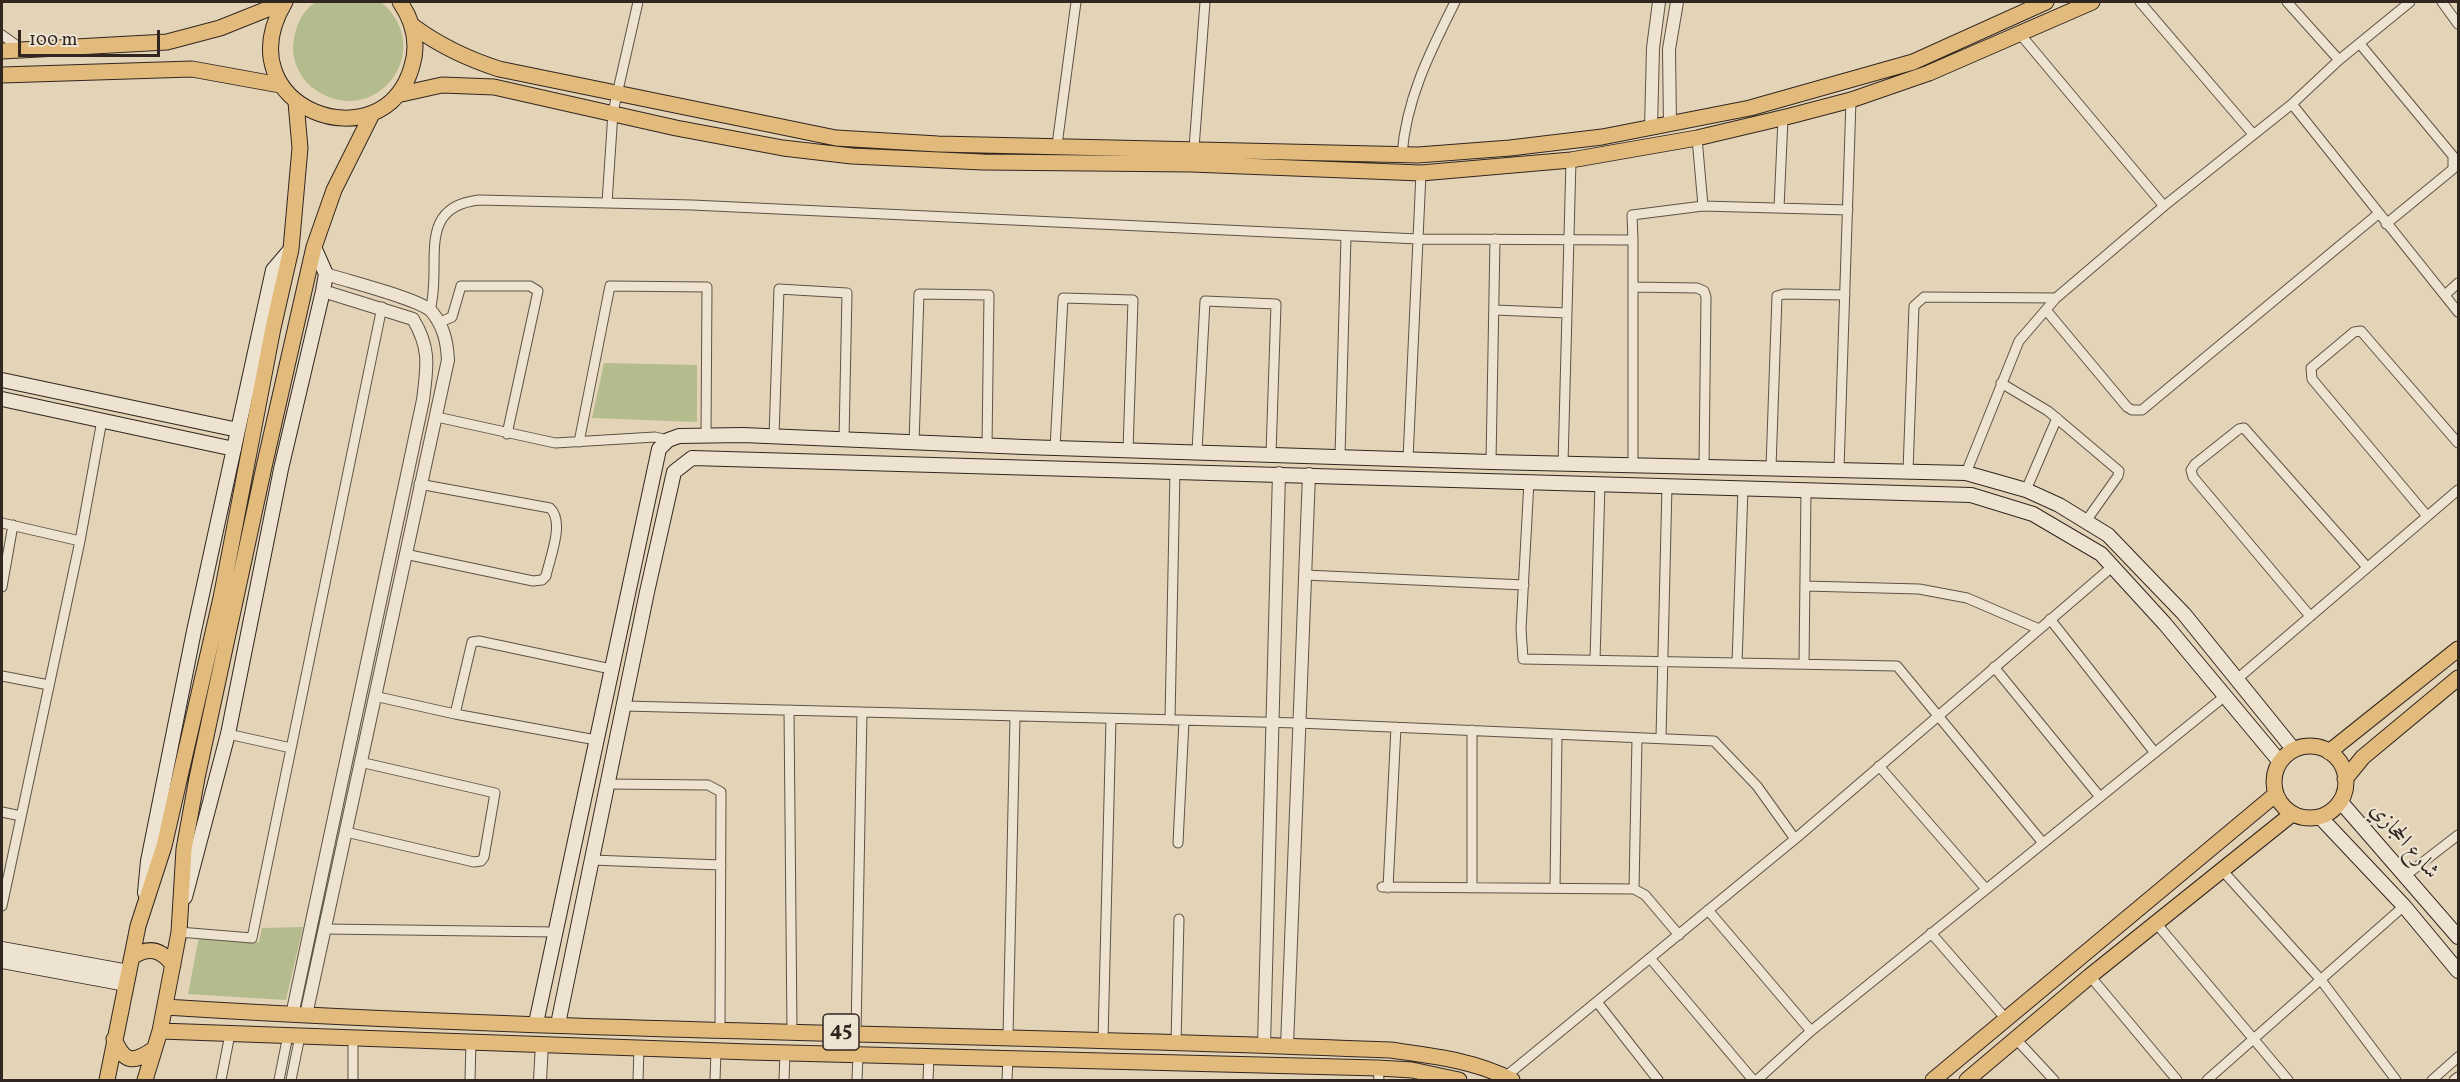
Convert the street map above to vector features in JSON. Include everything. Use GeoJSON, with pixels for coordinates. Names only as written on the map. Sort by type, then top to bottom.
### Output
{"type":"FeatureCollection","features":[{"type":"Feature","properties":{"kind":"main road"},"geometry":{"type":"LineString","coordinates":[[2,51],[167,42],[220,28],[285,2]]}},
{"type":"Feature","properties":{"kind":"main road"},"geometry":{"type":"LineString","coordinates":[[285,2],[276,17],[270,43],[273,68],[280,85],[296,102],[314,113],[339,119],[372,114]]}},
{"type":"Feature","properties":{"kind":"main road"},"geometry":{"type":"LineString","coordinates":[[180,924],[184,849],[197,777],[264,467],[315,247],[334,190],[372,114],[397,95],[410,76],[416,55],[413,26],[400,2]]}},
{"type":"Feature","properties":{"kind":"main road"},"geometry":{"type":"LineString","coordinates":[[413,26],[432,40],[468,59],[499,69],[836,138],[903,143],[1194,148],[1402,155],[1510,148],[1652,128],[1750,108],[1885,71],[1965,40],[2046,2]]}},
{"type":"Feature","properties":{"kind":"main road"},"geometry":{"type":"LineString","coordinates":[[397,95],[442,85],[494,87],[676,128],[762,144],[852,156],[983,162],[1191,164],[1420,173],[1571,160],[1697,138],[1783,118],[1851,100],[1929,74],[2092,2]]}},
{"type":"Feature","properties":{"kind":"main road"},"geometry":{"type":"LineString","coordinates":[[2,75],[192,69],[280,85]]}},
{"type":"Feature","properties":{"kind":"main road"},"geometry":{"type":"LineString","coordinates":[[107,1080],[129,971],[144,909],[164,846],[221,598],[273,328],[291,249],[300,148],[296,102]]}},
{"type":"Feature","properties":{"kind":"main road"},"geometry":{"type":"LineString","coordinates":[[146,1080],[160,1031],[180,924],[228,734],[281,469],[323,291],[326,274],[315,247]]}},
{"type":"Feature","properties":{"kind":"main road"},"geometry":{"type":"LineString","coordinates":[[144,909],[150,849],[273,270],[291,249]]}},
{"type":"Feature","properties":{"kind":"main road"},"geometry":{"type":"LineString","coordinates":[[2,380],[238,430]]}},
{"type":"Feature","properties":{"kind":"main road"},"geometry":{"type":"LineString","coordinates":[[2,399],[234,449]]}},
{"type":"Feature","properties":{"kind":"main road"},"geometry":{"type":"LineString","coordinates":[[536,1023],[659,449],[668,440],[679,436],[774,436],[987,446],[1491,462],[1966,473],[2026,490],[2086,520],[2108,535],[2184,614],[2294,750]]}},
{"type":"Feature","properties":{"kind":"main road"},"geometry":{"type":"LineString","coordinates":[[558,1024],[674,472],[692,458],[1530,480],[1971,495],[2033,514],[2101,554],[2280,762]]}},
{"type":"Feature","properties":{"kind":"main road"},"geometry":{"type":"LineString","coordinates":[[2329,752],[2458,649]]}},
{"type":"Feature","properties":{"kind":"main road"},"geometry":{"type":"LineString","coordinates":[[2345,779],[2339,762],[2329,752],[2312,746],[2294,750],[2280,762],[2275,774],[2276,794],[2292,814],[2308,818],[2320,817],[2331,811],[2340,801],[2345,779],[2363,757],[2458,678]]}},
{"type":"Feature","properties":{"kind":"main road"},"geometry":{"type":"LineString","coordinates":[[1933,1080],[2276,794]]}},
{"type":"Feature","properties":{"kind":"main road","name":"شارع الحجازي"},"geometry":{"type":"LineString","coordinates":[[2340,801],[2458,937]]}},
{"type":"Feature","properties":{"kind":"main road"},"geometry":{"type":"LineString","coordinates":[[1967,1080],[2090,975],[2292,814]]}},
{"type":"Feature","properties":{"kind":"main road"},"geometry":{"type":"LineString","coordinates":[[2320,817],[2404,906],[2458,971]]}},
{"type":"Feature","properties":{"kind":"main road"},"geometry":{"type":"LineString","coordinates":[[2,949],[129,971]]}},
{"type":"Feature","properties":{"kind":"main road"},"geometry":{"type":"LineString","coordinates":[[129,971],[142,950],[155,949],[165,955],[173,965]]}},
{"type":"Feature","properties":{"kind":"main road"},"geometry":{"type":"LineString","coordinates":[[2,961],[129,971]]}},
{"type":"Feature","properties":{"kind":"main road","name":"45"},"geometry":{"type":"LineString","coordinates":[[165,1007],[434,1020],[1008,1036],[1390,1050],[1446,1058],[1481,1066],[1508,1079]]}},
{"type":"Feature","properties":{"kind":"main road"},"geometry":{"type":"LineString","coordinates":[[434,1020],[435,1039]]}},
{"type":"Feature","properties":{"kind":"main road"},"geometry":{"type":"LineString","coordinates":[[585,1025],[586,1045]]}},
{"type":"Feature","properties":{"kind":"main road","name":"45"},"geometry":{"type":"LineString","coordinates":[[160,1031],[435,1039],[716,1051],[1244,1064],[1300,1066],[1378,1074],[1412,1070],[1459,1080]]}},
{"type":"Feature","properties":{"kind":"main road"},"geometry":{"type":"LineString","coordinates":[[825,1032],[827,1054]]}},
{"type":"Feature","properties":{"kind":"main road"},"geometry":{"type":"LineString","coordinates":[[114,1039],[120,1054],[130,1060],[141,1058],[154,1049]]}},
{"type":"Feature","properties":{"kind":"main road"},"geometry":{"type":"LineString","coordinates":[[1244,1045],[1244,1064]]}},
{"type":"Feature","properties":{"kind":"main road"},"geometry":{"type":"LineString","coordinates":[[1294,1046],[1300,1066]]}},
{"type":"Feature","properties":{"kind":"street"},"geometry":{"type":"LineString","coordinates":[[607,203],[613,112],[638,2]]}},
{"type":"Feature","properties":{"kind":"street"},"geometry":{"type":"LineString","coordinates":[[1057,145],[1076,2]]}},
{"type":"Feature","properties":{"kind":"street"},"geometry":{"type":"LineString","coordinates":[[1194,148],[1205,2]]}},
{"type":"Feature","properties":{"kind":"street"},"geometry":{"type":"LineString","coordinates":[[1402,155],[1408,112],[1417,82],[1455,2]]}},
{"type":"Feature","properties":{"kind":"street"},"geometry":{"type":"LineString","coordinates":[[1652,128],[1653,48],[1659,2]]}},
{"type":"Feature","properties":{"kind":"street"},"geometry":{"type":"LineString","coordinates":[[1670,124],[1669,49],[1677,2]]}},
{"type":"Feature","properties":{"kind":"street"},"geometry":{"type":"LineString","coordinates":[[2140,2],[2253,134]]}},
{"type":"Feature","properties":{"kind":"street"},"geometry":{"type":"LineString","coordinates":[[2287,2],[2340,60]]}},
{"type":"Feature","properties":{"kind":"street"},"geometry":{"type":"LineString","coordinates":[[1966,473],[2019,340],[2056,298],[2164,206],[2292,104],[2340,60],[2410,2]]}},
{"type":"Feature","properties":{"kind":"street"},"geometry":{"type":"LineString","coordinates":[[2442,2],[2458,24]]}},
{"type":"Feature","properties":{"kind":"street"},"geometry":{"type":"LineString","coordinates":[[2020,34],[2164,206]]}},
{"type":"Feature","properties":{"kind":"street"},"geometry":{"type":"LineString","coordinates":[[2,35],[25,50]]}},
{"type":"Feature","properties":{"kind":"street"},"geometry":{"type":"LineString","coordinates":[[2360,45],[2453,156],[2455,162],[2453,169],[2386,224]]}},
{"type":"Feature","properties":{"kind":"street"},"geometry":{"type":"LineString","coordinates":[[1839,469],[1851,100]]}},
{"type":"Feature","properties":{"kind":"street"},"geometry":{"type":"LineString","coordinates":[[2292,104],[2458,312]]}},
{"type":"Feature","properties":{"kind":"street"},"geometry":{"type":"LineString","coordinates":[[1779,208],[1783,118]]}},
{"type":"Feature","properties":{"kind":"street"},"geometry":{"type":"LineString","coordinates":[[1697,138],[1703,206]]}},
{"type":"Feature","properties":{"kind":"street"},"geometry":{"type":"LineString","coordinates":[[1563,464],[1571,160]]}},
{"type":"Feature","properties":{"kind":"street"},"geometry":{"type":"LineString","coordinates":[[1408,459],[1420,173]]}},
{"type":"Feature","properties":{"kind":"street"},"geometry":{"type":"LineString","coordinates":[[430,310],[436,291],[434,254],[437,226],[448,211],[461,202],[479,200],[607,203],[1418,239],[1633,240]]}},
{"type":"Feature","properties":{"kind":"street"},"geometry":{"type":"LineString","coordinates":[[1633,465],[1632,215],[1703,206],[1848,210]]}},
{"type":"Feature","properties":{"kind":"street"},"geometry":{"type":"LineString","coordinates":[[2046,310],[2127,407],[2132,410],[2142,410],[2378,214]]}},
{"type":"Feature","properties":{"kind":"street"},"geometry":{"type":"LineString","coordinates":[[1340,456],[1346,236]]}},
{"type":"Feature","properties":{"kind":"street"},"geometry":{"type":"LineString","coordinates":[[1491,462],[1495,240]]}},
{"type":"Feature","properties":{"kind":"street"},"geometry":{"type":"LineString","coordinates":[[299,1015],[325,929],[419,484],[437,417],[448,360],[446,338],[430,310],[409,300],[326,274]]}},
{"type":"Feature","properties":{"kind":"street"},"geometry":{"type":"LineString","coordinates":[[2445,296],[2458,283]]}},
{"type":"Feature","properties":{"kind":"street"},"geometry":{"type":"LineString","coordinates":[[438,323],[452,317],[461,286],[530,286],[538,291],[507,434]]}},
{"type":"Feature","properties":{"kind":"street"},"geometry":{"type":"LineString","coordinates":[[579,442],[610,286],[707,287],[706,435]]}},
{"type":"Feature","properties":{"kind":"street"},"geometry":{"type":"LineString","coordinates":[[1633,287],[1697,288],[1704,291],[1706,297],[1704,466]]}},
{"type":"Feature","properties":{"kind":"street"},"geometry":{"type":"LineString","coordinates":[[774,436],[779,289],[847,293],[844,439]]}},
{"type":"Feature","properties":{"kind":"street"},"geometry":{"type":"LineString","coordinates":[[299,1015],[423,400],[428,363],[425,339],[413,319],[382,307],[323,291]]}},
{"type":"Feature","properties":{"kind":"street"},"geometry":{"type":"LineString","coordinates":[[914,442],[919,294],[989,295],[987,446]]}},
{"type":"Feature","properties":{"kind":"street"},"geometry":{"type":"LineString","coordinates":[[1771,467],[1777,296],[1784,294],[1845,295]]}},
{"type":"Feature","properties":{"kind":"street"},"geometry":{"type":"LineString","coordinates":[[1908,471],[1914,306],[1918,300],[1924,297],[2056,298]]}},
{"type":"Feature","properties":{"kind":"street"},"geometry":{"type":"LineString","coordinates":[[1055,448],[1063,298],[1133,300],[1128,450]]}},
{"type":"Feature","properties":{"kind":"street"},"geometry":{"type":"LineString","coordinates":[[1197,451],[1205,301],[1216,301],[1276,304],[1271,454]]}},
{"type":"Feature","properties":{"kind":"street"},"geometry":{"type":"LineString","coordinates":[[180,924],[252,938],[382,307]]}},
{"type":"Feature","properties":{"kind":"street"},"geometry":{"type":"LineString","coordinates":[[1495,310],[1567,313]]}},
{"type":"Feature","properties":{"kind":"street"},"geometry":{"type":"LineString","coordinates":[[2427,516],[2312,379],[2311,368],[2354,332],[2361,331],[2458,443]]}},
{"type":"Feature","properties":{"kind":"street"},"geometry":{"type":"LineString","coordinates":[[2001,383],[2057,418],[2119,471],[2118,476],[2086,520]]}},
{"type":"Feature","properties":{"kind":"street"},"geometry":{"type":"LineString","coordinates":[[437,417],[555,443],[655,437],[668,440]]}},
{"type":"Feature","properties":{"kind":"street"},"geometry":{"type":"LineString","coordinates":[[2026,490],[2057,418]]}},
{"type":"Feature","properties":{"kind":"street"},"geometry":{"type":"LineString","coordinates":[[2,906],[80,541],[102,420]]}},
{"type":"Feature","properties":{"kind":"street"},"geometry":{"type":"LineString","coordinates":[[2310,616],[2193,477],[2191,470],[2194,464],[2239,429],[2244,428],[2367,567]]}},
{"type":"Feature","properties":{"kind":"street"},"geometry":{"type":"LineString","coordinates":[[1170,720],[1175,471]]}},
{"type":"Feature","properties":{"kind":"street"},"geometry":{"type":"LineString","coordinates":[[1264,1045],[1279,473]]}},
{"type":"Feature","properties":{"kind":"street"},"geometry":{"type":"LineString","coordinates":[[1294,1046],[1298,723],[1309,474]]}},
{"type":"Feature","properties":{"kind":"street"},"geometry":{"type":"LineString","coordinates":[[1530,480],[1521,629],[1523,659],[1665,659],[1737,663],[1897,666],[2043,843]]}},
{"type":"Feature","properties":{"kind":"street"},"geometry":{"type":"LineString","coordinates":[[1595,660],[1600,483]]}},
{"type":"Feature","properties":{"kind":"street"},"geometry":{"type":"LineString","coordinates":[[405,554],[533,581],[542,580],[546,576],[557,523],[556,513],[550,508],[419,484]]}},
{"type":"Feature","properties":{"kind":"street"},"geometry":{"type":"LineString","coordinates":[[1661,738],[1665,659],[1667,485]]}},
{"type":"Feature","properties":{"kind":"street"},"geometry":{"type":"LineString","coordinates":[[1737,663],[1743,488]]}},
{"type":"Feature","properties":{"kind":"street"},"geometry":{"type":"LineString","coordinates":[[1804,664],[1806,490]]}},
{"type":"Feature","properties":{"kind":"street"},"geometry":{"type":"LineString","coordinates":[[2236,680],[2458,490]]}},
{"type":"Feature","properties":{"kind":"street"},"geometry":{"type":"LineString","coordinates":[[2,523],[80,541]]}},
{"type":"Feature","properties":{"kind":"street"},"geometry":{"type":"LineString","coordinates":[[2,586],[13,525]]}},
{"type":"Feature","properties":{"kind":"street"},"geometry":{"type":"LineString","coordinates":[[1508,1079],[2113,566]]}},
{"type":"Feature","properties":{"kind":"street"},"geometry":{"type":"LineString","coordinates":[[1305,575],[1524,585]]}},
{"type":"Feature","properties":{"kind":"street"},"geometry":{"type":"LineString","coordinates":[[1805,586],[1929,591],[1968,598],[2039,629]]}},
{"type":"Feature","properties":{"kind":"street"},"geometry":{"type":"LineString","coordinates":[[2050,619],[2155,753]]}},
{"type":"Feature","properties":{"kind":"street"},"geometry":{"type":"LineString","coordinates":[[455,714],[472,642],[479,641],[611,669]]}},
{"type":"Feature","properties":{"kind":"street"},"geometry":{"type":"LineString","coordinates":[[1994,668],[2100,797]]}},
{"type":"Feature","properties":{"kind":"street"},"geometry":{"type":"LineString","coordinates":[[2,676],[49,684]]}},
{"type":"Feature","properties":{"kind":"street"},"geometry":{"type":"LineString","coordinates":[[374,696],[455,714],[596,740]]}},
{"type":"Feature","properties":{"kind":"street"},"geometry":{"type":"LineString","coordinates":[[1650,958],[1755,1080],[1811,1030],[2225,696]]}},
{"type":"Feature","properties":{"kind":"street"},"geometry":{"type":"LineString","coordinates":[[624,706],[1298,723],[1714,741],[1757,786],[1795,838]]}},
{"type":"Feature","properties":{"kind":"street"},"geometry":{"type":"LineString","coordinates":[[789,710],[792,1031]]}},
{"type":"Feature","properties":{"kind":"street"},"geometry":{"type":"LineString","coordinates":[[856,1032],[862,712]]}},
{"type":"Feature","properties":{"kind":"street"},"geometry":{"type":"LineString","coordinates":[[1008,1036],[1015,716]]}},
{"type":"Feature","properties":{"kind":"street"},"geometry":{"type":"LineString","coordinates":[[1103,1040],[1111,719]]}},
{"type":"Feature","properties":{"kind":"street"},"geometry":{"type":"LineString","coordinates":[[1178,843],[1184,721]]}},
{"type":"Feature","properties":{"kind":"street"},"geometry":{"type":"LineString","coordinates":[[1396,727],[1385,887],[1634,889],[1646,895],[1679,935]]}},
{"type":"Feature","properties":{"kind":"street"},"geometry":{"type":"LineString","coordinates":[[1472,730],[1472,888]]}},
{"type":"Feature","properties":{"kind":"street"},"geometry":{"type":"LineString","coordinates":[[228,734],[291,748]]}},
{"type":"Feature","properties":{"kind":"street"},"geometry":{"type":"LineString","coordinates":[[1555,888],[1557,734]]}},
{"type":"Feature","properties":{"kind":"street"},"geometry":{"type":"LineString","coordinates":[[1634,889],[1637,738]]}},
{"type":"Feature","properties":{"kind":"street"},"geometry":{"type":"LineString","coordinates":[[346,832],[474,862],[481,861],[484,857],[495,793],[360,762]]}},
{"type":"Feature","properties":{"kind":"street"},"geometry":{"type":"LineString","coordinates":[[1879,766],[1986,889]]}},
{"type":"Feature","properties":{"kind":"street"},"geometry":{"type":"LineString","coordinates":[[608,784],[708,785],[721,792],[720,1029]]}},
{"type":"Feature","properties":{"kind":"street"},"geometry":{"type":"LineString","coordinates":[[2,812],[21,816]]}},
{"type":"Feature","properties":{"kind":"street"},"geometry":{"type":"LineString","coordinates":[[2405,876],[2458,835]]}},
{"type":"Feature","properties":{"kind":"street"},"geometry":{"type":"LineString","coordinates":[[592,860],[721,865]]}},
{"type":"Feature","properties":{"kind":"street"},"geometry":{"type":"LineString","coordinates":[[2222,870],[2321,980],[2396,1080]]}},
{"type":"Feature","properties":{"kind":"street"},"geometry":{"type":"LineString","coordinates":[[2207,1080],[2404,906]]}},
{"type":"Feature","properties":{"kind":"street"},"geometry":{"type":"LineString","coordinates":[[1708,910],[1811,1030]]}},
{"type":"Feature","properties":{"kind":"street"},"geometry":{"type":"LineString","coordinates":[[1176,1043],[1179,919]]}},
{"type":"Feature","properties":{"kind":"street"},"geometry":{"type":"LineString","coordinates":[[2156,924],[2288,1080]]}},
{"type":"Feature","properties":{"kind":"street"},"geometry":{"type":"LineString","coordinates":[[325,929],[556,932]]}},
{"type":"Feature","properties":{"kind":"street"},"geometry":{"type":"LineString","coordinates":[[1931,933],[2006,1018]]}},
{"type":"Feature","properties":{"kind":"street"},"geometry":{"type":"LineString","coordinates":[[2090,975],[2177,1080]]}},
{"type":"Feature","properties":{"kind":"street"},"geometry":{"type":"LineString","coordinates":[[1597,1002],[1658,1080]]}},
{"type":"Feature","properties":{"kind":"street"},"geometry":{"type":"LineString","coordinates":[[221,1080],[230,1034]]}},
{"type":"Feature","properties":{"kind":"street"},"geometry":{"type":"LineString","coordinates":[[279,1080],[294,1035]]}},
{"type":"Feature","properties":{"kind":"street"},"geometry":{"type":"LineString","coordinates":[[291,1080],[294,1035]]}},
{"type":"Feature","properties":{"kind":"street"},"geometry":{"type":"LineString","coordinates":[[353,1037],[353,1080]]}},
{"type":"Feature","properties":{"kind":"street"},"geometry":{"type":"LineString","coordinates":[[2015,1038],[2054,1080]]}},
{"type":"Feature","properties":{"kind":"street"},"geometry":{"type":"LineString","coordinates":[[470,1080],[471,1041]]}},
{"type":"Feature","properties":{"kind":"street"},"geometry":{"type":"LineString","coordinates":[[540,1080],[542,1044]]}},
{"type":"Feature","properties":{"kind":"street"},"geometry":{"type":"LineString","coordinates":[[638,1080],[639,1048]]}},
{"type":"Feature","properties":{"kind":"street"},"geometry":{"type":"LineString","coordinates":[[715,1080],[716,1051]]}},
{"type":"Feature","properties":{"kind":"street"},"geometry":{"type":"LineString","coordinates":[[784,1080],[785,1053]]}},
{"type":"Feature","properties":{"kind":"street"},"geometry":{"type":"LineString","coordinates":[[857,1080],[858,1055]]}},
{"type":"Feature","properties":{"kind":"street"},"geometry":{"type":"LineString","coordinates":[[928,1080],[929,1056]]}},
{"type":"Feature","properties":{"kind":"street"},"geometry":{"type":"LineString","coordinates":[[2432,1080],[2458,1057]]}},
{"type":"Feature","properties":{"kind":"street"},"geometry":{"type":"LineString","coordinates":[[1007,1080],[1008,1058]]}},
{"type":"Feature","properties":{"kind":"street"},"geometry":{"type":"LineString","coordinates":[[2454,1080],[2458,1077]]}},
{"type":"Feature","properties":{"kind":"green space"},"geometry":{"type":"Polygon","coordinates":[[[316,2],[381,2],[397,22],[403,42],[401,63],[391,80],[376,93],[357,100],[336,99],[313,88],[302,76],[293,54],[295,35],[302,16],[316,2]]]}},
{"type":"Feature","properties":{"kind":"green space"},"geometry":{"type":"Polygon","coordinates":[[[604,363],[697,365],[697,422],[592,418],[604,363]]]}},
{"type":"Feature","properties":{"kind":"green space"},"geometry":{"type":"Polygon","coordinates":[[[303,927],[286,1000],[188,994],[199,937],[259,942],[262,928],[303,927]]]}}]}
